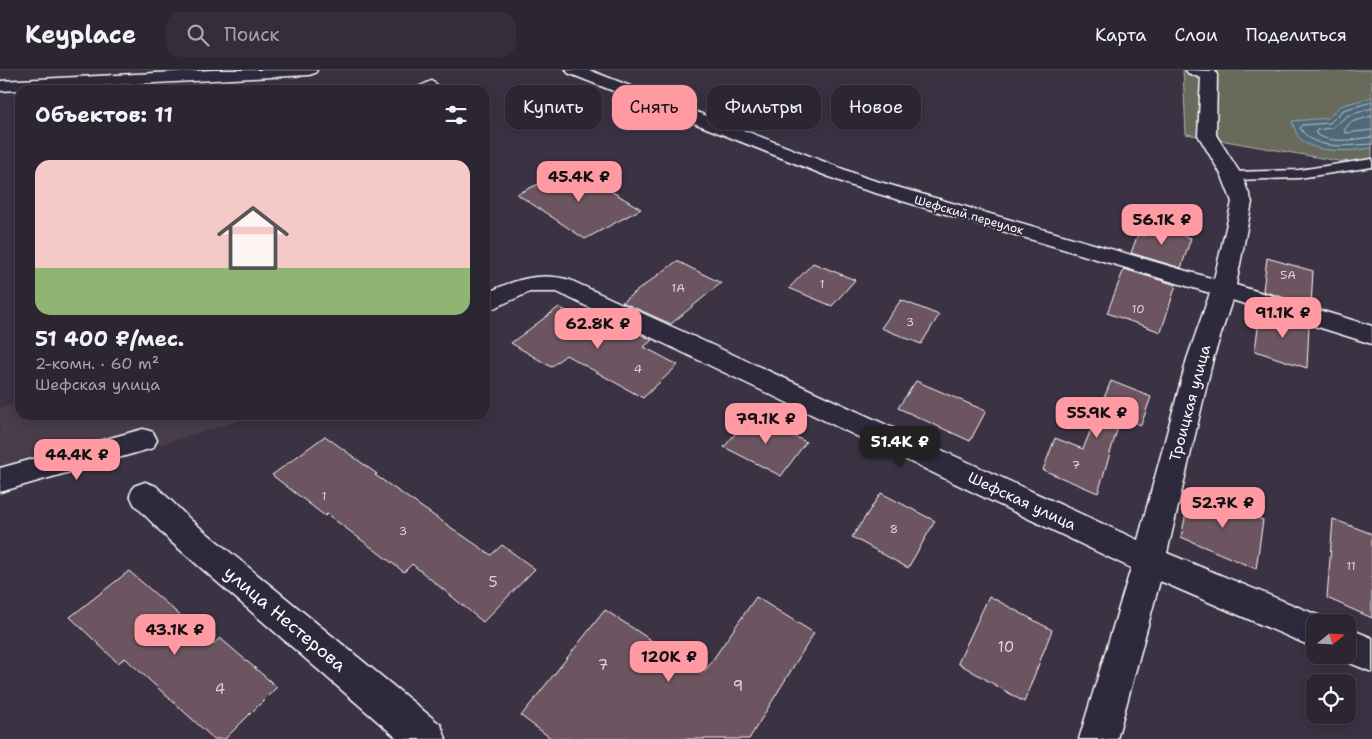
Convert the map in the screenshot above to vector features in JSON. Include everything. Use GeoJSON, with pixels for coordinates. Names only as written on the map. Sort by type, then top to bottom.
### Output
{"type":"FeatureCollection","features":[{"type":"Feature","properties":{"kind":"street"},"geometry":{"type":"LineString","coordinates":[[19,85],[309,70]]}},
{"type":"Feature","properties":{"kind":"street","name":"Шефский переулок"},"geometry":{"type":"LineString","coordinates":[[574,70],[859,182],[1372,335]]}},
{"type":"Feature","properties":{"kind":"street"},"geometry":{"type":"LineString","coordinates":[[263,72],[265,85]]}},
{"type":"Feature","properties":{"kind":"street","name":"Троицкая улица"},"geometry":{"type":"LineString","coordinates":[[1098,739],[1149,561],[1200,359],[1223,289],[1242,202],[1232,176],[1207,135],[1204,72]]}},
{"type":"Feature","properties":{"kind":"street"},"geometry":{"type":"LineString","coordinates":[[0,86],[15,85]]}},
{"type":"Feature","properties":{"kind":"street","name":"Шефская улица"},"geometry":{"type":"LineString","coordinates":[[490,302],[525,284],[548,283],[562,285],[1149,561],[1306,627]]}},
{"type":"Feature","properties":{"kind":"street"},"geometry":{"type":"LineString","coordinates":[[0,480],[143,440]]}},
{"type":"Feature","properties":{"kind":"street","name":"улица Нестерова"},"geometry":{"type":"LineString","coordinates":[[145,496],[181,530],[426,739]]}},
{"type":"Feature","properties":{"kind":"street"},"geometry":{"type":"LineString","coordinates":[[1356,648],[1372,655]]}},
{"type":"Feature","properties":{"kind":"lane"},"geometry":{"type":"LineString","coordinates":[[1232,176],[1299,174],[1372,163]]}},
{"type":"Feature","properties":{"kind":"shaded area"},"geometry":{"type":"Polygon","coordinates":[[[15,404],[15,420],[241,420],[0,492],[0,408],[15,404]]]}},
{"type":"Feature","properties":{"kind":"green space"},"geometry":{"type":"Polygon","coordinates":[[[1183,70],[1372,70],[1372,167],[1186,134],[1183,70]]]}},
{"type":"Feature","properties":{"kind":"water"},"geometry":{"type":"Polygon","coordinates":[[[1372,97],[1372,148],[1344,151],[1322,149],[1304,142],[1296,133],[1292,121],[1328,118],[1340,106],[1372,97]]]}},
{"type":"Feature","properties":{"kind":"building"},"geometry":{"type":"Polygon","coordinates":[[[573,168],[641,209],[585,239],[517,194],[573,168]]]}},
{"type":"Feature","properties":{"kind":"building"},"geometry":{"type":"Polygon","coordinates":[[[1149,225],[1191,238],[1181,268],[1131,253],[1138,234],[1145,236],[1149,225]]]}},
{"type":"Feature","properties":{"kind":"building"},"geometry":{"type":"Polygon","coordinates":[[[1267,258],[1313,271],[1311,306],[1263,291],[1267,258]]]}},
{"type":"Feature","properties":{"kind":"building"},"geometry":{"type":"Polygon","coordinates":[[[677,261],[721,283],[671,324],[622,302],[677,261]]]}},
{"type":"Feature","properties":{"kind":"building"},"geometry":{"type":"Polygon","coordinates":[[[813,263],[855,280],[832,306],[789,288],[813,263]]]}},
{"type":"Feature","properties":{"kind":"building"},"geometry":{"type":"Polygon","coordinates":[[[1124,269],[1176,285],[1161,332],[1107,313],[1124,269]]]}},
{"type":"Feature","properties":{"kind":"building"},"geometry":{"type":"Polygon","coordinates":[[[901,300],[939,315],[921,344],[881,328],[901,300]]]}},
{"type":"Feature","properties":{"kind":"building"},"geometry":{"type":"Polygon","coordinates":[[[559,307],[591,325],[603,316],[652,340],[644,347],[678,365],[643,398],[566,355],[551,367],[511,343],[559,307]]]}},
{"type":"Feature","properties":{"kind":"building"},"geometry":{"type":"Polygon","coordinates":[[[1260,311],[1309,326],[1307,368],[1255,351],[1260,311]]]}},
{"type":"Feature","properties":{"kind":"building"},"geometry":{"type":"Polygon","coordinates":[[[916,381],[986,411],[970,441],[898,408],[916,381]]]}},
{"type":"Feature","properties":{"kind":"building"},"geometry":{"type":"Polygon","coordinates":[[[1111,381],[1151,397],[1141,425],[1121,417],[1098,493],[1043,470],[1055,438],[1083,449],[1111,381]]]}},
{"type":"Feature","properties":{"kind":"building"},"geometry":{"type":"Polygon","coordinates":[[[751,415],[806,442],[781,476],[724,447],[751,415]]]}},
{"type":"Feature","properties":{"kind":"building"},"geometry":{"type":"Polygon","coordinates":[[[325,436],[377,474],[375,475],[491,555],[502,545],[535,569],[483,622],[412,564],[404,572],[327,514],[325,516],[272,475],[325,436]]]}},
{"type":"Feature","properties":{"kind":"building"},"geometry":{"type":"Polygon","coordinates":[[[1191,490],[1263,520],[1256,569],[1181,537],[1191,490]]]}},
{"type":"Feature","properties":{"kind":"building"},"geometry":{"type":"Polygon","coordinates":[[[881,493],[935,521],[908,568],[852,537],[881,493]]]}},
{"type":"Feature","properties":{"kind":"building"},"geometry":{"type":"Polygon","coordinates":[[[1333,519],[1372,534],[1372,618],[1327,598],[1333,519]]]}},
{"type":"Feature","properties":{"kind":"building"},"geometry":{"type":"Polygon","coordinates":[[[129,571],[213,644],[220,638],[277,687],[225,739],[214,739],[125,658],[118,663],[70,617],[129,571]]]}},
{"type":"Feature","properties":{"kind":"building"},"geometry":{"type":"Polygon","coordinates":[[[989,596],[1052,630],[1024,702],[958,663],[989,596]]]}},
{"type":"Feature","properties":{"kind":"building"},"geometry":{"type":"Polygon","coordinates":[[[756,597],[814,633],[749,739],[552,739],[521,716],[605,610],[703,674],[756,597]]]}}]}
